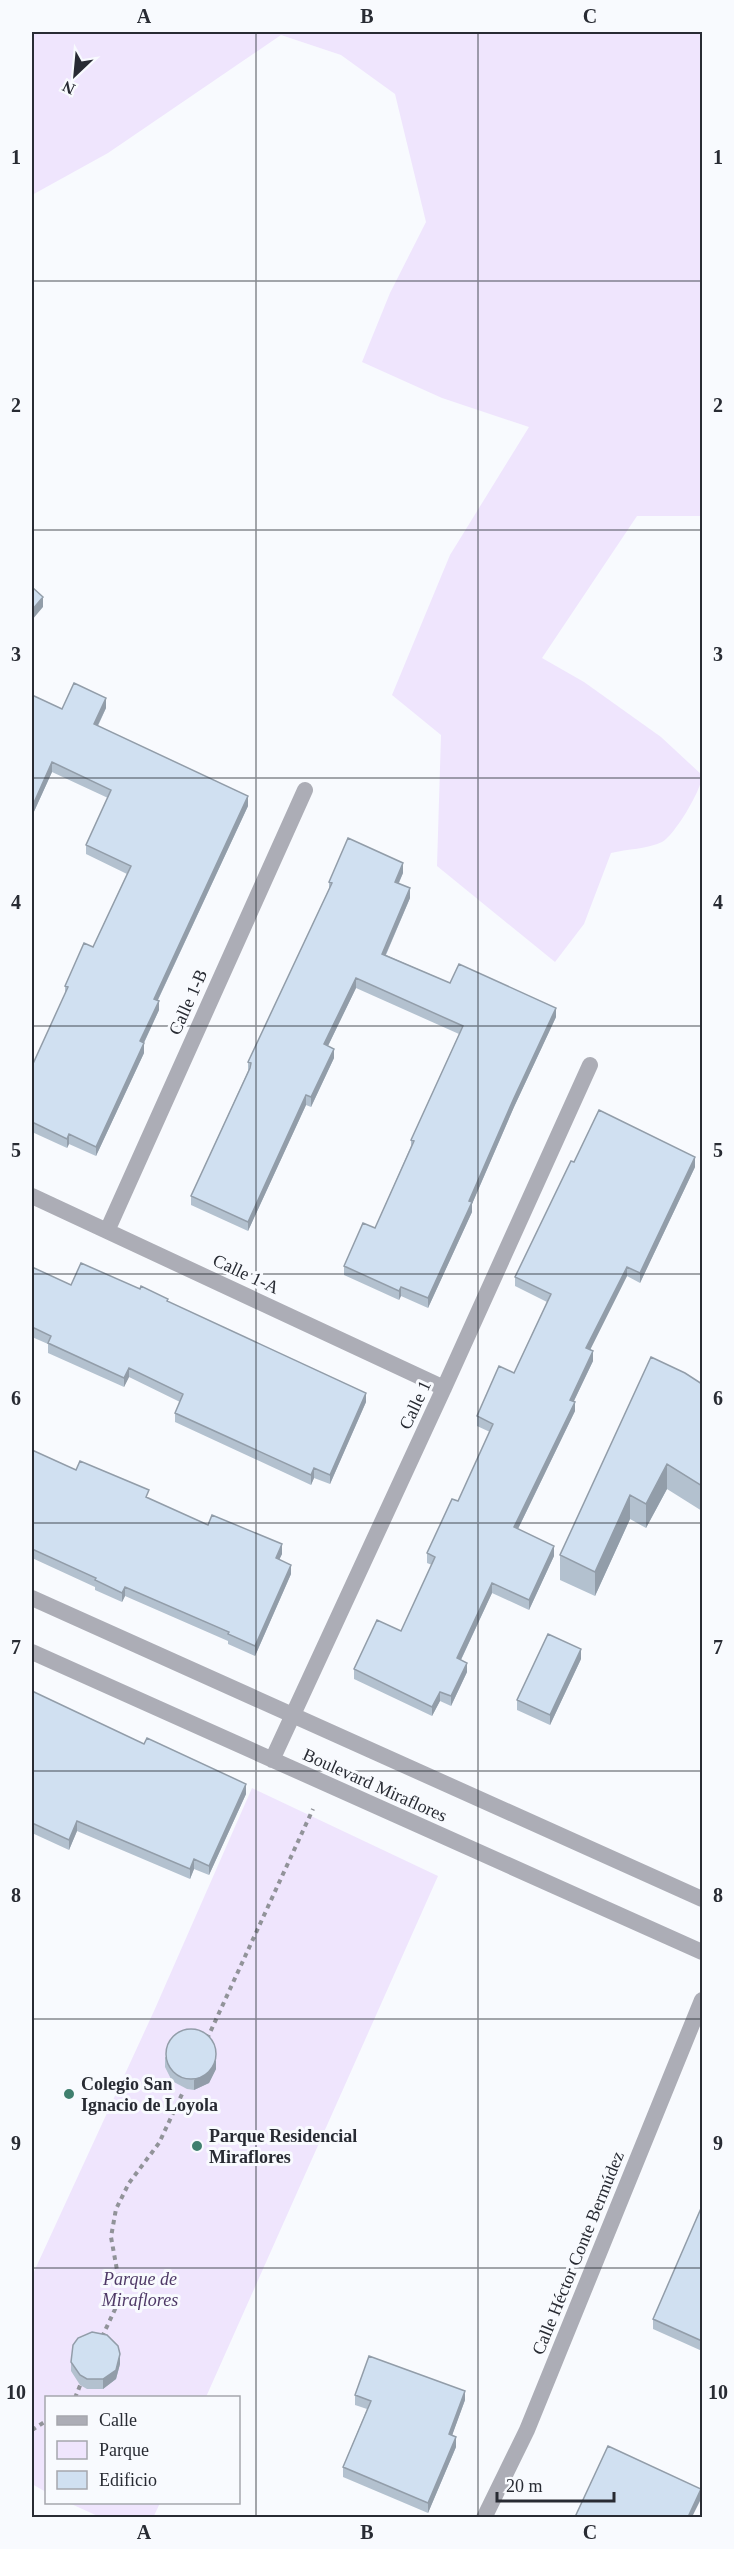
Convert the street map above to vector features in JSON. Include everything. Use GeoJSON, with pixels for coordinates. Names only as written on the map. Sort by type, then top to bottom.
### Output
{"type":"FeatureCollection","features":[{"type":"Feature","properties":{"kind":"street","name":"Calle 1-B"},"geometry":{"type":"LineString","coordinates":[[107,1230],[305,790]]}},
{"type":"Feature","properties":{"kind":"street","name":"Calle 1"},"geometry":{"type":"LineString","coordinates":[[272,1760],[590,1065]]}},
{"type":"Feature","properties":{"kind":"street","name":"Calle 1-A"},"geometry":{"type":"LineString","coordinates":[[32,1196],[444,1388]]}},
{"type":"Feature","properties":{"kind":"street"},"geometry":{"type":"LineString","coordinates":[[32,1598],[702,1899]]}},
{"type":"Feature","properties":{"kind":"street","name":"Boulevard Miraflores"},"geometry":{"type":"LineString","coordinates":[[32,1652],[702,1953]]}},
{"type":"Feature","properties":{"kind":"street","name":"Calle Héctor Conte Bermúdez"},"geometry":{"type":"LineString","coordinates":[[484,2517],[527,2430],[702,2000]]}},
{"type":"Feature","properties":{"kind":"path"},"geometry":{"type":"LineString","coordinates":[[206,2041],[324,1783]]}},
{"type":"Feature","properties":{"kind":"path"},"geometry":{"type":"LineString","coordinates":[[102,2337],[117,2305],[119,2281],[111,2237],[116,2209],[129,2183],[159,2143],[183,2092]]}},
{"type":"Feature","properties":{"kind":"path"},"geometry":{"type":"LineString","coordinates":[[75,2396],[82,2382]]}},
{"type":"Feature","properties":{"kind":"path"},"geometry":{"type":"LineString","coordinates":[[32,2430],[45,2422]]}},
{"type":"Feature","properties":{"kind":"green space"},"geometry":{"type":"Polygon","coordinates":[[[32,32],[702,32],[702,516],[637,516],[542,658],[584,682],[661,737],[702,775],[698,790],[687,811],[667,838],[650,846],[611,853],[584,924],[555,962],[437,866],[441,735],[392,695],[450,555],[529,427],[442,398],[362,362],[390,293],[426,222],[395,94],[341,55],[281,35],[108,153],[32,195],[32,32]]]}},
{"type":"Feature","properties":{"kind":"green space","name":"Parque de Miraflores"},"geometry":{"type":"Polygon","coordinates":[[[252,1788],[438,1876],[206,2396],[45,2396],[45,2491],[32,2484],[32,2276],[154,2011],[252,1788]]]}},
{"type":"Feature","properties":{"kind":"green space"},"geometry":{"type":"Polygon","coordinates":[[[71,2504],[160,2504],[153,2518],[100,2517],[71,2504]]]}},
{"type":"Feature","properties":{"kind":"building"},"geometry":{"type":"Polygon","coordinates":[[[32,587],[43,597],[32,610],[32,587]]]}},
{"type":"Feature","properties":{"kind":"building"},"geometry":{"type":"Polygon","coordinates":[[[74,683],[106,698],[94,724],[248,796],[154,999],[159,1001],[140,1041],[144,1043],[96,1147],[69,1134],[67,1139],[32,1122],[32,1066],[68,987],[65,986],[84,943],[93,947],[131,866],[86,845],[111,790],[52,762],[32,807],[32,695],[62,709],[74,683]]]}},
{"type":"Feature","properties":{"kind":"building"},"geometry":{"type":"Polygon","coordinates":[[[348,838],[403,863],[395,882],[410,888],[382,954],[450,983],[459,964],[556,1008],[514,1098],[469,1201],[472,1202],[428,1298],[401,1287],[399,1291],[344,1266],[363,1223],[375,1228],[414,1141],[411,1140],[463,1026],[356,978],[324,1044],[334,1049],[311,1097],[306,1095],[248,1222],[191,1196],[250,1068],[251,1063],[248,1062],[332,883],[329,882],[348,838]]]}},
{"type":"Feature","properties":{"kind":"building"},"geometry":{"type":"Polygon","coordinates":[[[599,1110],[695,1157],[640,1273],[627,1267],[586,1348],[593,1351],[570,1400],[575,1402],[514,1527],[554,1546],[529,1600],[492,1583],[457,1658],[467,1663],[451,1696],[440,1692],[432,1707],[354,1669],[377,1620],[401,1631],[435,1557],[427,1553],[452,1499],[458,1501],[493,1424],[477,1416],[499,1366],[514,1373],[551,1294],[515,1277],[571,1161],[574,1162],[599,1110]]]}},
{"type":"Feature","properties":{"kind":"building"},"geometry":{"type":"Polygon","coordinates":[[[81,1263],[140,1289],[141,1286],[168,1299],[167,1301],[366,1393],[330,1475],[314,1468],[311,1475],[175,1413],[183,1394],[129,1368],[124,1378],[48,1343],[51,1336],[32,1327],[32,1267],[71,1285],[81,1263]]]}},
{"type":"Feature","properties":{"kind":"building"},"geometry":{"type":"Polygon","coordinates":[[[651,1357],[702,1384],[702,1486],[667,1464],[646,1504],[630,1495],[595,1572],[560,1555],[651,1357]]]}},
{"type":"Feature","properties":{"kind":"building"},"geometry":{"type":"Polygon","coordinates":[[[32,1450],[76,1470],[80,1461],[149,1490],[146,1497],[208,1525],[212,1515],[282,1544],[276,1558],[291,1565],[255,1646],[228,1634],[229,1632],[125,1587],[122,1593],[95,1580],[96,1578],[32,1549],[32,1450]]]}},
{"type":"Feature","properties":{"kind":"building"},"geometry":{"type":"Polygon","coordinates":[[[548,1634],[581,1649],[550,1715],[517,1700],[548,1634]]]}},
{"type":"Feature","properties":{"kind":"building"},"geometry":{"type":"Polygon","coordinates":[[[32,1691],[144,1744],[147,1738],[246,1784],[209,1866],[194,1859],[190,1869],[77,1821],[69,1840],[32,1823],[32,1691]]]}},
{"type":"Feature","properties":{"kind":"building"},"geometry":{"type":"Polygon","coordinates":[[[186,2029],[196,2029],[209,2036],[216,2049],[216,2059],[209,2072],[196,2079],[186,2079],[177,2075],[170,2068],[166,2059],[166,2049],[170,2040],[177,2033],[186,2029]]]}},
{"type":"Feature","properties":{"kind":"building"},"geometry":{"type":"Polygon","coordinates":[[[702,2206],[702,2341],[653,2319],[702,2206]]]}},
{"type":"Feature","properties":{"kind":"building"},"geometry":{"type":"Polygon","coordinates":[[[92,2332],[107,2335],[118,2346],[120,2354],[116,2370],[103,2379],[87,2379],[80,2375],[71,2362],[73,2345],[78,2338],[92,2332]]]}},
{"type":"Feature","properties":{"kind":"building"},"geometry":{"type":"Polygon","coordinates":[[[369,2356],[465,2391],[449,2434],[456,2437],[428,2503],[343,2467],[371,2401],[355,2395],[369,2356]]]}},
{"type":"Feature","properties":{"kind":"building"},"geometry":{"type":"Polygon","coordinates":[[[608,2446],[701,2489],[688,2517],[575,2517],[608,2446]]]}},
{"type":"Feature","properties":{"kind":"place","name":"Colegio San Ignacio de Loyola"},"geometry":{"type":"Point","coordinates":[69,2094]}},
{"type":"Feature","properties":{"kind":"place","name":"Parque Residencial Miraflores"},"geometry":{"type":"Point","coordinates":[197,2146]}}]}
